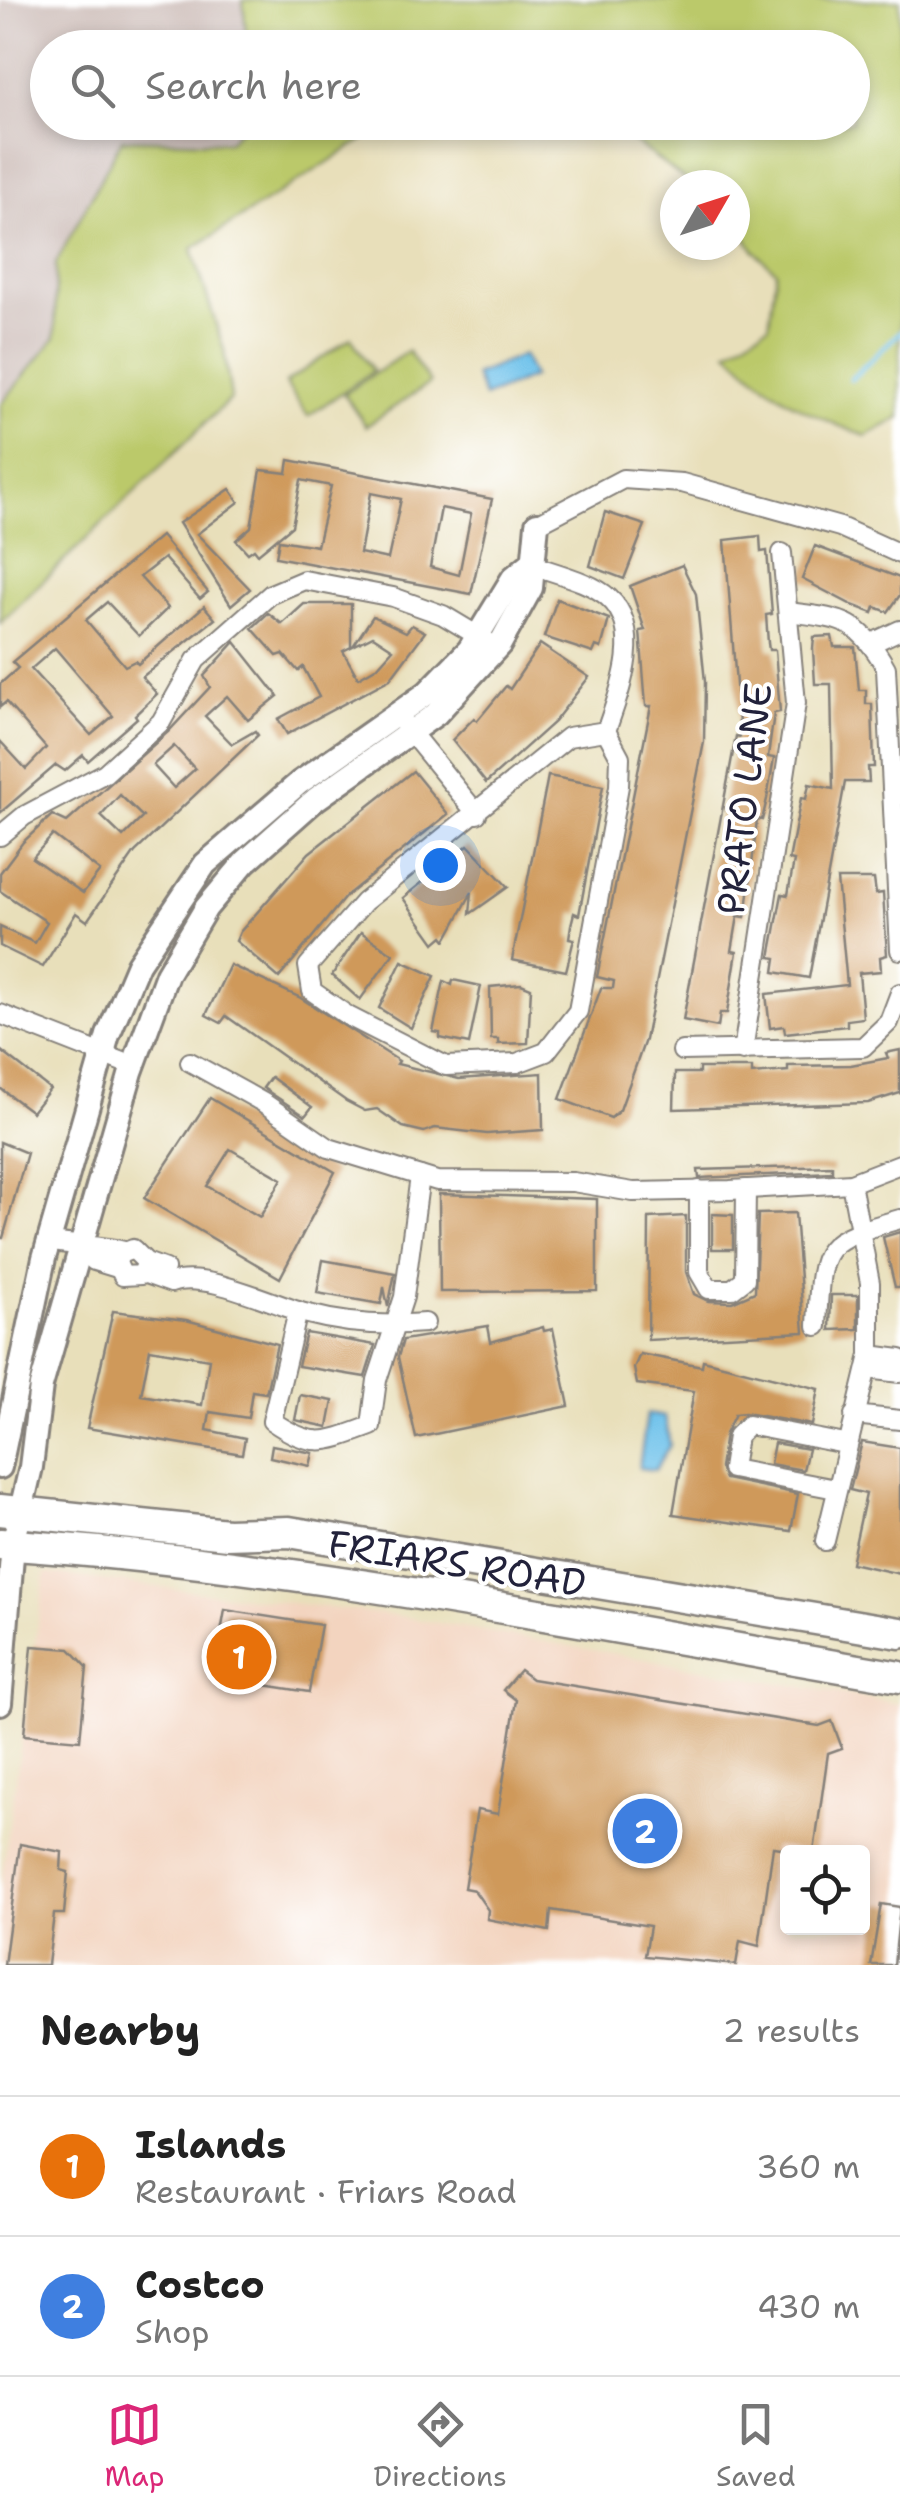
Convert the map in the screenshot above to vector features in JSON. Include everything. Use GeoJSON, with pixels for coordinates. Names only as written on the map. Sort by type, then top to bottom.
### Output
{"type":"FeatureCollection","features":[{"type":"Feature","properties":{"kind":"highway","name":"FRIARS ROAD"},"geometry":{"type":"LineString","coordinates":[[10,1511],[226,1534],[289,1532],[900,1632]]}},
{"type":"Feature","properties":{"kind":"highway","name":"FRIARS ROAD"},"geometry":{"type":"LineString","coordinates":[[7,1544],[264,1573],[766,1651],[900,1677]]}},
{"type":"Feature","properties":{"kind":"street"},"geometry":{"type":"LineString","coordinates":[[0,1467],[49,1241],[102,1054],[138,964],[206,864],[299,783],[461,690],[488,642],[531,588],[530,564],[537,524],[623,480],[682,483],[840,527],[900,554]]}},
{"type":"Feature","properties":{"kind":"street","name":"PRATO LANE"},"geometry":{"type":"LineString","coordinates":[[743,1051],[796,703],[782,553]]}},
{"type":"Feature","properties":{"kind":"street"},"geometry":{"type":"LineString","coordinates":[[530,564],[608,596],[624,618],[625,676],[606,731],[620,756],[619,786],[578,1011],[546,1052],[517,1063],[446,1066],[348,1016],[312,991],[308,966],[364,902],[478,814],[568,737],[606,731]]}},
{"type":"Feature","properties":{"kind":"street"},"geometry":{"type":"LineString","coordinates":[[0,836],[24,816],[104,773],[162,722],[196,660],[270,594],[304,580],[392,596],[443,615],[488,642]]}},
{"type":"Feature","properties":{"kind":"street"},"geometry":{"type":"LineString","coordinates":[[788,612],[848,620],[872,643],[886,668],[900,950]]}},
{"type":"Feature","properties":{"kind":"street"},"geometry":{"type":"LineString","coordinates":[[872,643],[900,630]]}},
{"type":"Feature","properties":{"kind":"street"},"geometry":{"type":"LineString","coordinates":[[404,724],[478,814]]}},
{"type":"Feature","properties":{"kind":"street"},"geometry":{"type":"LineString","coordinates":[[0,1703],[10,1511],[31,1467],[41,1386],[133,1066],[167,974],[206,908],[280,828],[404,724]]}},
{"type":"Feature","properties":{"kind":"street"},"geometry":{"type":"LineString","coordinates":[[682,1051],[862,1047],[889,1022],[900,993]]}},
{"type":"Feature","properties":{"kind":"street"},"geometry":{"type":"LineString","coordinates":[[0,1014],[133,1066]]}},
{"type":"Feature","properties":{"kind":"street"},"geometry":{"type":"LineString","coordinates":[[190,1062],[264,1103],[329,1148],[437,1181],[574,1182],[634,1192],[746,1189],[850,1184],[900,1164]]}},
{"type":"Feature","properties":{"kind":"street"},"geometry":{"type":"LineString","coordinates":[[70,1167],[103,1175]]}},
{"type":"Feature","properties":{"kind":"street"},"geometry":{"type":"LineString","coordinates":[[298,1311],[272,1421],[302,1441],[329,1442],[371,1426],[377,1380],[407,1282],[420,1176]]}},
{"type":"Feature","properties":{"kind":"street"},"geometry":{"type":"LineString","coordinates":[[825,1541],[845,1444],[868,1362],[870,1283],[850,1184]]}},
{"type":"Feature","properties":{"kind":"street"},"geometry":{"type":"LineString","coordinates":[[699,1190],[699,1272],[709,1289],[732,1289],[745,1279],[746,1189]]}},
{"type":"Feature","properties":{"kind":"street"},"geometry":{"type":"LineString","coordinates":[[816,1326],[820,1270],[826,1251],[838,1240],[900,1219]]}},
{"type":"Feature","properties":{"kind":"street"},"geometry":{"type":"LineString","coordinates":[[49,1241],[82,1248],[101,1244],[121,1260],[138,1250],[145,1267],[174,1271],[182,1279],[218,1285],[298,1311],[395,1325],[425,1323]]}},
{"type":"Feature","properties":{"kind":"street"},"geometry":{"type":"LineString","coordinates":[[868,1362],[900,1359]]}},
{"type":"Feature","properties":{"kind":"street"},"geometry":{"type":"LineString","coordinates":[[868,1362],[900,1373]]}},
{"type":"Feature","properties":{"kind":"street"},"geometry":{"type":"LineString","coordinates":[[854,1415],[900,1420]]}},
{"type":"Feature","properties":{"kind":"street"},"geometry":{"type":"LineString","coordinates":[[836,1489],[732,1469],[737,1436],[748,1425],[845,1444]]}},
{"type":"Feature","properties":{"kind":"shaded area"},"geometry":{"type":"Polygon","coordinates":[[[0,0],[243,0],[247,30],[30,30],[30,140],[122,140],[56,263],[55,338],[0,405],[0,0]]]}},
{"type":"Feature","properties":{"kind":"shaded area"},"geometry":{"type":"Polygon","coordinates":[[[122,140],[230,140],[228,142],[122,140]]]}},
{"type":"Feature","properties":{"kind":"shaded area"},"geometry":{"type":"Polygon","coordinates":[[[45,1573],[398,1616],[900,1704],[900,1965],[0,1965],[0,1891],[45,1573]]]}},
{"type":"Feature","properties":{"kind":"green space"},"geometry":{"type":"Polygon","coordinates":[[[243,0],[900,0],[900,418],[866,436],[808,412],[775,392],[728,351],[769,325],[776,271],[750,244],[750,170],[672,170],[632,140],[870,140],[870,30],[246,30],[243,0]]]}},
{"type":"Feature","properties":{"kind":"green space"},"geometry":{"type":"Polygon","coordinates":[[[121,140],[362,140],[192,249],[224,350],[231,398],[0,623],[0,405],[55,338],[56,263],[121,140]]]}},
{"type":"Feature","properties":{"kind":"green space"},"geometry":{"type":"Polygon","coordinates":[[[351,338],[373,371],[308,416],[285,383],[351,338]]]}},
{"type":"Feature","properties":{"kind":"green space"},"geometry":{"type":"Polygon","coordinates":[[[408,351],[430,383],[366,426],[344,394],[408,351]]]}},
{"type":"Feature","properties":{"kind":"water"},"geometry":{"type":"Polygon","coordinates":[[[523,355],[533,377],[484,397],[475,375],[523,355]]]}},
{"type":"Feature","properties":{"kind":"water"},"geometry":{"type":"Polygon","coordinates":[[[647,1414],[665,1417],[670,1445],[655,1470],[639,1468],[647,1414]]]}},
{"type":"Feature","properties":{"kind":"building"},"geometry":{"type":"Polygon","coordinates":[[[289,460],[492,499],[471,594],[276,557],[279,540],[317,546],[331,486],[301,480],[292,526],[258,554],[254,549],[248,553],[236,540],[251,527],[261,470],[287,473],[289,460]],[[371,493],[360,553],[388,559],[401,499],[371,493]],[[441,508],[430,567],[459,575],[471,514],[441,508]]]}},
{"type":"Feature","properties":{"kind":"building"},"geometry":{"type":"Polygon","coordinates":[[[230,489],[239,502],[197,534],[250,589],[231,605],[179,523],[230,489]]]}},
{"type":"Feature","properties":{"kind":"building"},"geometry":{"type":"Polygon","coordinates":[[[605,512],[645,525],[624,579],[590,566],[605,512]]]}},
{"type":"Feature","properties":{"kind":"building"},"geometry":{"type":"Polygon","coordinates":[[[161,536],[208,592],[200,599],[164,558],[140,577],[168,608],[139,636],[107,602],[86,620],[125,666],[135,661],[138,664],[204,606],[215,619],[142,677],[157,694],[135,715],[137,718],[88,761],[83,755],[65,771],[56,765],[0,813],[0,741],[26,769],[46,748],[6,702],[0,707],[0,684],[18,668],[12,662],[161,536]],[[55,648],[31,669],[91,735],[113,716],[55,648]]]}},
{"type":"Feature","properties":{"kind":"building"},"geometry":{"type":"Polygon","coordinates":[[[760,536],[761,552],[767,551],[772,614],[766,615],[768,643],[769,650],[775,650],[780,712],[774,713],[768,757],[774,758],[762,820],[757,819],[745,917],[738,916],[732,951],[737,952],[727,1013],[720,1013],[718,1027],[683,1020],[736,736],[740,737],[725,540],[760,536]]]}},
{"type":"Feature","properties":{"kind":"building"},"geometry":{"type":"Polygon","coordinates":[[[815,546],[900,578],[900,595],[888,612],[875,607],[873,613],[852,605],[802,579],[815,546]]]}},
{"type":"Feature","properties":{"kind":"building"},"geometry":{"type":"Polygon","coordinates":[[[682,565],[696,594],[705,682],[704,742],[645,1040],[620,1110],[611,1118],[560,1099],[601,988],[613,988],[614,981],[597,977],[651,706],[646,706],[640,631],[645,630],[630,586],[682,565]]]}},
{"type":"Feature","properties":{"kind":"building"},"geometry":{"type":"Polygon","coordinates":[[[557,599],[609,619],[601,648],[596,646],[593,653],[544,637],[557,599]]]}},
{"type":"Feature","properties":{"kind":"building"},"geometry":{"type":"Polygon","coordinates":[[[304,604],[351,604],[351,647],[343,651],[358,678],[377,667],[393,649],[373,636],[353,646],[373,616],[406,632],[412,625],[425,632],[390,679],[287,734],[278,719],[319,697],[303,667],[298,671],[283,654],[277,656],[252,628],[268,613],[282,624],[304,604]]]}},
{"type":"Feature","properties":{"kind":"building"},"geometry":{"type":"Polygon","coordinates":[[[832,636],[834,647],[855,647],[859,690],[866,690],[866,704],[872,704],[874,767],[868,767],[869,782],[845,782],[809,978],[774,972],[776,958],[770,957],[782,894],[788,895],[794,861],[789,860],[801,798],[806,799],[809,784],[833,789],[831,684],[815,684],[813,649],[814,637],[832,636]]]}},
{"type":"Feature","properties":{"kind":"building"},"geometry":{"type":"Polygon","coordinates":[[[235,642],[278,696],[248,720],[227,696],[205,716],[232,744],[255,731],[258,735],[135,852],[87,921],[76,913],[43,967],[0,946],[0,927],[35,943],[47,922],[0,891],[0,873],[23,842],[52,815],[67,822],[169,731],[210,687],[204,676],[235,642]],[[174,746],[153,765],[174,788],[195,769],[174,746]],[[120,795],[101,816],[123,837],[143,817],[120,795]],[[53,835],[32,858],[83,893],[100,871],[53,835]]]}},
{"type":"Feature","properties":{"kind":"building"},"geometry":{"type":"Polygon","coordinates":[[[540,644],[589,677],[554,722],[486,783],[452,740],[474,718],[477,721],[506,686],[510,689],[540,644]]]}},
{"type":"Feature","properties":{"kind":"building"},"geometry":{"type":"Polygon","coordinates":[[[413,771],[448,814],[346,896],[279,978],[236,941],[240,932],[309,853],[413,771]]]}},
{"type":"Feature","properties":{"kind":"building"},"geometry":{"type":"Polygon","coordinates":[[[548,776],[603,786],[579,915],[574,913],[571,925],[569,938],[574,939],[566,971],[512,960],[548,776]]]}},
{"type":"Feature","properties":{"kind":"building"},"geometry":{"type":"Polygon","coordinates":[[[468,845],[508,887],[470,914],[472,892],[446,940],[443,936],[435,943],[403,898],[468,845]]]}},
{"type":"Feature","properties":{"kind":"building"},"geometry":{"type":"Polygon","coordinates":[[[837,879],[874,879],[876,894],[883,893],[887,955],[880,957],[881,971],[859,973],[863,1018],[847,1020],[847,1026],[785,1033],[784,1026],[770,1028],[766,994],[847,985],[837,879]]]}},
{"type":"Feature","properties":{"kind":"building"},"geometry":{"type":"Polygon","coordinates":[[[361,932],[393,954],[360,1000],[332,975],[361,932]]]}},
{"type":"Feature","properties":{"kind":"building"},"geometry":{"type":"Polygon","coordinates":[[[402,961],[435,976],[411,1028],[379,1008],[402,961]]]}},
{"type":"Feature","properties":{"kind":"building"},"geometry":{"type":"Polygon","coordinates":[[[230,965],[299,997],[399,1061],[397,1064],[459,1079],[542,1073],[543,1130],[487,1134],[435,1128],[424,1132],[403,1127],[377,1109],[365,1111],[346,1101],[226,1016],[221,1023],[206,1015],[230,965]]]}},
{"type":"Feature","properties":{"kind":"building"},"geometry":{"type":"Polygon","coordinates":[[[453,980],[481,986],[469,1044],[440,1038],[440,1033],[433,1032],[444,981],[452,985],[453,980]]]}},
{"type":"Feature","properties":{"kind":"building"},"geometry":{"type":"Polygon","coordinates":[[[521,984],[531,988],[528,1043],[498,1044],[498,1039],[491,1039],[490,987],[521,984]]]}},
{"type":"Feature","properties":{"kind":"building"},"geometry":{"type":"Polygon","coordinates":[[[0,1050],[50,1089],[32,1112],[0,1088],[0,1050]]]}},
{"type":"Feature","properties":{"kind":"building"},"geometry":{"type":"Polygon","coordinates":[[[900,1050],[900,1093],[868,1103],[674,1109],[675,1073],[699,1073],[699,1068],[752,1068],[752,1074],[788,1071],[788,1066],[851,1065],[888,1058],[886,1053],[900,1050]]]}},
{"type":"Feature","properties":{"kind":"building"},"geometry":{"type":"Polygon","coordinates":[[[271,1077],[312,1107],[305,1116],[263,1088],[271,1077]]]}},
{"type":"Feature","properties":{"kind":"building"},"geometry":{"type":"Polygon","coordinates":[[[210,1098],[335,1172],[280,1278],[144,1198],[210,1098]],[[230,1149],[207,1186],[260,1217],[282,1179],[230,1149]]]}},
{"type":"Feature","properties":{"kind":"building"},"geometry":{"type":"Polygon","coordinates":[[[0,1142],[27,1153],[3,1238],[0,1238],[0,1142]]]}},
{"type":"Feature","properties":{"kind":"building"},"geometry":{"type":"Polygon","coordinates":[[[832,1166],[832,1172],[699,1178],[698,1170],[832,1166]]]}},
{"type":"Feature","properties":{"kind":"building"},"geometry":{"type":"Polygon","coordinates":[[[439,1194],[597,1199],[597,1291],[440,1292],[439,1194]]]}},
{"type":"Feature","properties":{"kind":"building"},"geometry":{"type":"Polygon","coordinates":[[[795,1213],[804,1332],[648,1340],[649,1218],[686,1216],[686,1272],[694,1294],[708,1301],[732,1302],[755,1292],[758,1214],[795,1213]]]}},
{"type":"Feature","properties":{"kind":"building"},"geometry":{"type":"Polygon","coordinates":[[[712,1214],[733,1215],[733,1249],[712,1249],[712,1214]]]}},
{"type":"Feature","properties":{"kind":"building"},"geometry":{"type":"Polygon","coordinates":[[[900,1232],[900,1287],[895,1287],[883,1237],[900,1232]]]}},
{"type":"Feature","properties":{"kind":"building"},"geometry":{"type":"Polygon","coordinates":[[[323,1260],[395,1273],[388,1307],[384,1287],[381,1304],[317,1293],[323,1260]]]}},
{"type":"Feature","properties":{"kind":"building"},"geometry":{"type":"Polygon","coordinates":[[[831,1295],[858,1295],[858,1329],[830,1330],[831,1295]]]}},
{"type":"Feature","properties":{"kind":"building"},"geometry":{"type":"Polygon","coordinates":[[[113,1311],[186,1320],[277,1344],[266,1393],[252,1391],[248,1418],[210,1412],[207,1430],[245,1438],[242,1454],[87,1428],[113,1311]],[[150,1349],[141,1395],[202,1405],[209,1359],[150,1349]]]}},
{"type":"Feature","properties":{"kind":"building"},"geometry":{"type":"Polygon","coordinates":[[[488,1326],[491,1342],[543,1327],[544,1331],[553,1329],[569,1406],[416,1438],[398,1357],[403,1340],[488,1326]]]}},
{"type":"Feature","properties":{"kind":"building"},"geometry":{"type":"Polygon","coordinates":[[[306,1333],[375,1345],[365,1377],[298,1366],[306,1333]]]}},
{"type":"Feature","properties":{"kind":"building"},"geometry":{"type":"Polygon","coordinates":[[[640,1354],[702,1366],[703,1360],[819,1389],[812,1425],[735,1414],[725,1434],[720,1468],[725,1479],[798,1494],[791,1531],[673,1514],[694,1391],[637,1384],[634,1368],[640,1354]]]}},
{"type":"Feature","properties":{"kind":"building"},"geometry":{"type":"Polygon","coordinates":[[[300,1395],[333,1401],[328,1427],[295,1420],[300,1395]]]}},
{"type":"Feature","properties":{"kind":"building"},"geometry":{"type":"Polygon","coordinates":[[[862,1442],[900,1448],[900,1574],[851,1563],[866,1494],[850,1490],[862,1442]]]}},
{"type":"Feature","properties":{"kind":"building"},"geometry":{"type":"Polygon","coordinates":[[[774,1443],[808,1449],[803,1470],[770,1464],[774,1443]]]}},
{"type":"Feature","properties":{"kind":"building"},"geometry":{"type":"Polygon","coordinates":[[[272,1445],[313,1453],[310,1466],[270,1457],[272,1445]]]}},
{"type":"Feature","properties":{"kind":"building"},"geometry":{"type":"Polygon","coordinates":[[[225,1610],[321,1625],[309,1692],[213,1677],[225,1610]]]}},
{"type":"Feature","properties":{"kind":"building"},"geometry":{"type":"Polygon","coordinates":[[[32,1646],[70,1649],[87,1667],[80,1740],[24,1735],[32,1646]]]}},
{"type":"Feature","properties":{"kind":"building"},"geometry":{"type":"Polygon","coordinates":[[[520,1670],[532,1679],[819,1726],[832,1721],[842,1748],[828,1753],[815,1845],[773,1847],[759,1946],[740,1941],[736,1965],[645,1956],[650,1926],[551,1910],[549,1931],[487,1919],[488,1910],[474,1890],[464,1888],[477,1810],[498,1814],[516,1700],[503,1690],[520,1670]]]}},
{"type":"Feature","properties":{"kind":"building"},"geometry":{"type":"Polygon","coordinates":[[[20,1844],[62,1852],[61,1870],[68,1872],[64,1914],[54,1914],[48,1965],[4,1965],[20,1844]]]}},
{"type":"Feature","properties":{"kind":"building"},"geometry":{"type":"Polygon","coordinates":[[[881,1904],[900,1907],[894,1965],[871,1965],[881,1904]]]}},
{"type":"Feature","properties":{"kind":"waterway"},"geometry":{"type":"LineString","coordinates":[[851,379],[900,332]]}},
{"type":"Feature","properties":{"kind":"place","name":"Islands"},"geometry":{"type":"Point","coordinates":[239,1657]}},
{"type":"Feature","properties":{"kind":"place","name":"Costco"},"geometry":{"type":"Point","coordinates":[645,1831]}}]}
